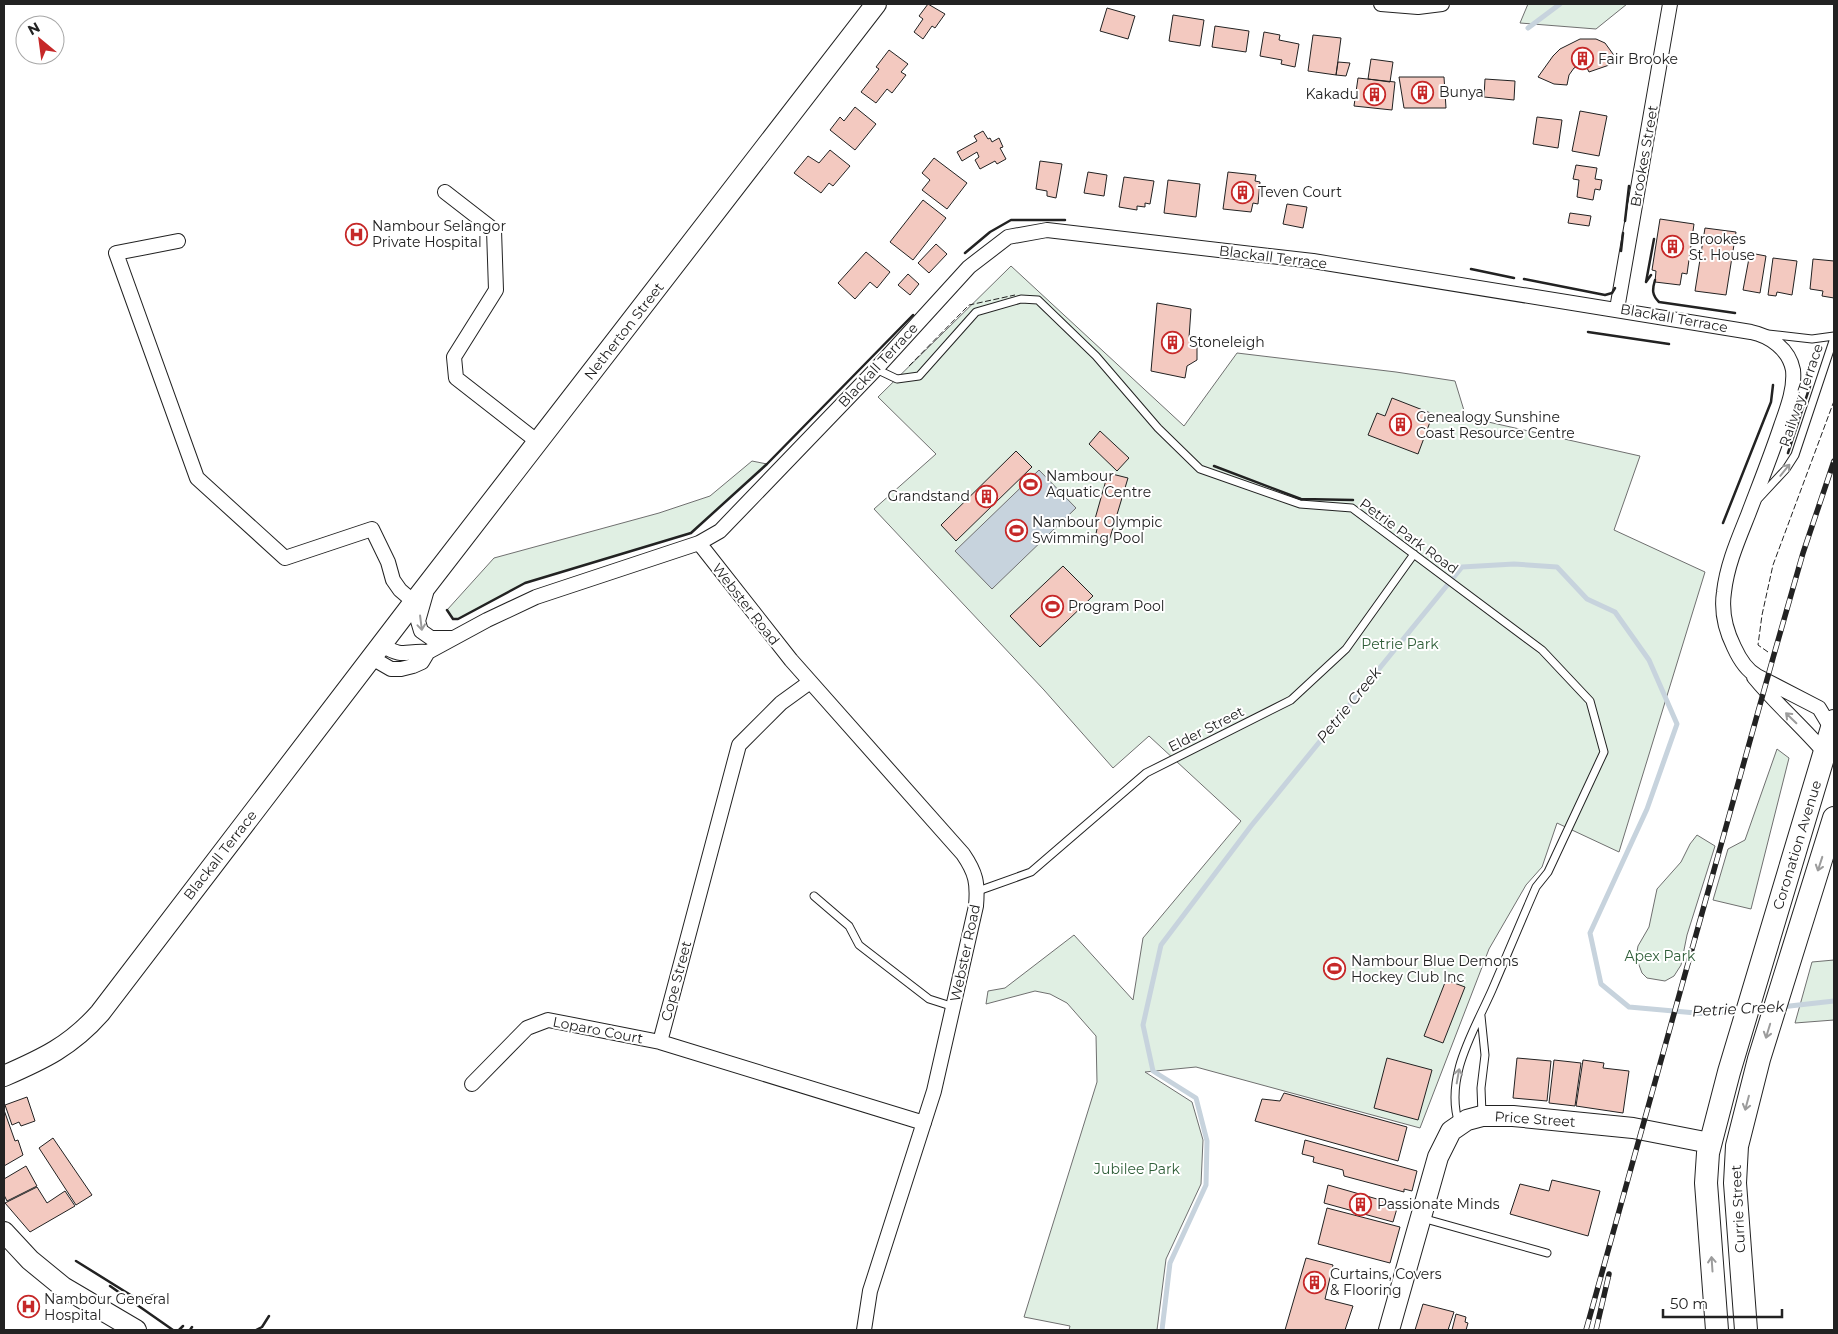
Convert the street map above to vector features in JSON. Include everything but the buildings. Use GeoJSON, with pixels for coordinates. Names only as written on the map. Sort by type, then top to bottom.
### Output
{"type":"FeatureCollection","features":[{"type":"Feature","properties":{"kind":"main road","name":"Netherton Street"},"geometry":{"type":"LineString","coordinates":[[377,652],[876,4]]}},
{"type":"Feature","properties":{"kind":"main road","name":"Blackall Terrace"},"geometry":{"type":"LineString","coordinates":[[4,1076],[54,1053],[88,1027],[377,652]]}},
{"type":"Feature","properties":{"kind":"main road","name":"Coronation Avenue"},"geometry":{"type":"LineString","coordinates":[[1729,1072],[1832,742]]}},
{"type":"Feature","properties":{"kind":"main road","name":"Coronation Avenue"},"geometry":{"type":"LineString","coordinates":[[1759,1060],[1834,818]]}},
{"type":"Feature","properties":{"kind":"main road","name":"Currie Street"},"geometry":{"type":"LineString","coordinates":[[1746,1330],[1735,1183],[1737,1146],[1759,1060]]}},
{"type":"Feature","properties":{"kind":"main road","name":"Currie Street"},"geometry":{"type":"LineString","coordinates":[[1717,1330],[1706,1183],[1710,1143],[1729,1072]]}},
{"type":"Feature","properties":{"kind":"main road","name":"Price Street"},"geometry":{"type":"LineString","coordinates":[[1459,1124],[1475,1116],[1513,1116],[1634,1128],[1710,1143]]}},
{"type":"Feature","properties":{"kind":"main road"},"geometry":{"type":"LineString","coordinates":[[1389,1330],[1438,1156],[1451,1131],[1459,1124]]}},
{"type":"Feature","properties":{"kind":"main road"},"geometry":{"type":"LineString","coordinates":[[1710,1143],[1737,1146]]}},
{"type":"Feature","properties":{"kind":"main road"},"geometry":{"type":"LineString","coordinates":[[4,1232],[30,1260],[63,1287],[136,1330]]}},
{"type":"Feature","properties":{"kind":"street"},"geometry":{"type":"LineString","coordinates":[[1381,4],[1418,7],[1442,4]]}},
{"type":"Feature","properties":{"kind":"street","name":"Brookes Street"},"geometry":{"type":"LineString","coordinates":[[1617,309],[1670,4]]}},
{"type":"Feature","properties":{"kind":"street"},"geometry":{"type":"LineString","coordinates":[[445,192],[494,230],[496,290],[454,357],[456,378],[538,442]]}},
{"type":"Feature","properties":{"kind":"street","name":"Blackall Terrace"},"geometry":{"type":"LineString","coordinates":[[377,652],[400,654],[417,651],[428,652],[518,604],[549,591],[699,544],[720,532],[876,369],[969,267],[1008,237],[1047,230],[1313,260],[1617,309],[1750,332],[1768,337],[1778,344],[1789,360],[1793,371],[1793,378],[1786,409],[1732,558],[1722,604],[1724,618],[1737,653],[1749,670],[1819,708],[1828,723],[1832,742]]}},
{"type":"Feature","properties":{"kind":"street"},"geometry":{"type":"LineString","coordinates":[[178,242],[116,253],[198,478],[285,558],[372,529],[388,562],[393,580],[400,590],[414,602]]}},
{"type":"Feature","properties":{"kind":"street","name":"Webster Road"},"geometry":{"type":"LineString","coordinates":[[699,544],[791,660],[963,854],[976,876],[978,891],[976,906],[934,1091],[870,1291],[864,1330]]}},
{"type":"Feature","properties":{"kind":"street"},"geometry":{"type":"LineString","coordinates":[[429,583],[420,612],[419,627],[424,634],[431,638],[453,638]]}},
{"type":"Feature","properties":{"kind":"street"},"geometry":{"type":"LineString","coordinates":[[1749,670],[1772,699],[1813,740],[1832,742]]}},
{"type":"Feature","properties":{"kind":"street","name":"Cope Street"},"geometry":{"type":"LineString","coordinates":[[660,1042],[739,745],[782,703],[810,682]]}},
{"type":"Feature","properties":{"kind":"street","name":"Loparo Court"},"geometry":{"type":"LineString","coordinates":[[472,1084],[526,1028],[548,1020],[660,1042]]}},
{"type":"Feature","properties":{"kind":"street"},"geometry":{"type":"LineString","coordinates":[[660,1042],[924,1124]]}},
{"type":"Feature","properties":{"kind":"lane","name":"Petrie Park Road"},"geometry":{"type":"LineString","coordinates":[[876,369],[897,379],[919,376],[976,312],[1021,300],[1038,300],[1096,356],[1158,428],[1200,469],[1300,504],[1352,508],[1542,650],[1590,701],[1604,752],[1548,872],[1536,887],[1481,1015],[1468,1040],[1458,1075],[1455,1108],[1459,1124]]}},
{"type":"Feature","properties":{"kind":"lane","name":"Railway Terrace"},"geometry":{"type":"LineString","coordinates":[[1750,332],[1812,339],[1834,337],[1795,455],[1780,476],[1752,505]]}},
{"type":"Feature","properties":{"kind":"lane","name":"Elder Street"},"geometry":{"type":"LineString","coordinates":[[978,891],[1031,872],[1146,773],[1291,700],[1346,649],[1414,554]]}},
{"type":"Feature","properties":{"kind":"lane"},"geometry":{"type":"LineString","coordinates":[[814,896],[849,926],[859,946],[929,999],[954,1007]]}},
{"type":"Feature","properties":{"kind":"lane","name":"Petrie Park Road"},"geometry":{"type":"LineString","coordinates":[[1481,1015],[1485,1055],[1481,1088],[1482,1116]]}},
{"type":"Feature","properties":{"kind":"lane"},"geometry":{"type":"LineString","coordinates":[[1420,1217],[1547,1253]]}},
{"type":"Feature","properties":{"kind":"green space"},"geometry":{"type":"Polygon","coordinates":[[[1528,4],[1627,4],[1596,29],[1520,23],[1528,4]]]}},
{"type":"Feature","properties":{"kind":"green space","name":"Petrie Park"},"geometry":{"type":"Polygon","coordinates":[[[1011,266],[1184,426],[1237,353],[1455,381],[1466,417],[1640,456],[1614,530],[1705,572],[1619,852],[1557,823],[1542,867],[1526,885],[1489,949],[1420,1128],[1196,1067],[1145,1072],[1192,1102],[1203,1140],[1201,1184],[1166,1259],[1157,1330],[1069,1330],[1070,1326],[1024,1317],[1097,1082],[1096,1036],[1067,1003],[1050,994],[1035,991],[986,1004],[988,991],[1005,988],[1074,935],[1133,1000],[1143,938],[1241,821],[1149,736],[1113,768],[1044,690],[874,509],[936,454],[878,397],[1011,266]]]}},
{"type":"Feature","properties":{"kind":"green space"},"geometry":{"type":"Polygon","coordinates":[[[752,461],[767,464],[691,533],[525,583],[458,619],[453,619],[447,610],[494,558],[659,513],[710,496],[752,461]]]}},
{"type":"Feature","properties":{"kind":"green space"},"geometry":{"type":"Polygon","coordinates":[[[1777,749],[1789,758],[1751,909],[1713,900],[1728,849],[1745,840],[1777,749]]]}},
{"type":"Feature","properties":{"kind":"green space","name":"Apex Park"},"geometry":{"type":"Polygon","coordinates":[[[1697,835],[1715,846],[1687,935],[1681,965],[1674,976],[1665,981],[1647,978],[1642,973],[1636,957],[1638,946],[1649,927],[1657,889],[1681,862],[1697,835]]]}},
{"type":"Feature","properties":{"kind":"green space"},"geometry":{"type":"Polygon","coordinates":[[[1834,960],[1834,1020],[1795,1023],[1812,962],[1834,960]]]}},
{"type":"Feature","properties":{"kind":"shaded area","name":"Nambour Olympic Swimming Pool"},"geometry":{"type":"Polygon","coordinates":[[[1039,470],[1076,508],[992,589],[955,551],[1039,470]]]}},
{"type":"Feature","properties":{"kind":"waterway"},"geometry":{"type":"LineString","coordinates":[[1528,28],[1560,4]]}},
{"type":"Feature","properties":{"kind":"waterway","name":"Petrie Creek"},"geometry":{"type":"LineString","coordinates":[[1162,1330],[1170,1263],[1206,1185],[1207,1141],[1196,1098],[1153,1071],[1143,1025],[1161,945],[1251,826],[1462,567],[1514,564],[1557,567],[1587,599],[1615,612],[1649,660],[1677,724],[1647,809],[1590,933],[1601,984],[1629,1007],[1707,1014],[1743,1010]]}},
{"type":"Feature","properties":{"kind":"waterway","name":"Petrie Creek"},"geometry":{"type":"LineString","coordinates":[[1781,1007],[1834,1001]]}},
{"type":"Feature","properties":{"kind":"railway"},"geometry":{"type":"LineString","coordinates":[[1586,1330],[1773,658],[1803,553],[1834,461]]}},
{"type":"Feature","properties":{"kind":"railway"},"geometry":{"type":"LineString","coordinates":[[1596,1330],[1609,1274]]}},
{"type":"Feature","properties":{"kind":"fence"},"geometry":{"type":"LineString","coordinates":[[909,366],[969,305],[1015,295]]}},
{"type":"Feature","properties":{"kind":"fence"},"geometry":{"type":"LineString","coordinates":[[1768,652],[1758,645],[1762,615],[1773,565],[1834,401]]}},
{"type":"Feature","properties":{"kind":"wall"},"geometry":{"type":"LineString","coordinates":[[1625,221],[1629,186]]}},
{"type":"Feature","properties":{"kind":"wall"},"geometry":{"type":"LineString","coordinates":[[965,253],[990,232],[1011,220],[1065,220]]}},
{"type":"Feature","properties":{"kind":"wall"},"geometry":{"type":"LineString","coordinates":[[1621,251],[1623,233]]}},
{"type":"Feature","properties":{"kind":"wall"},"geometry":{"type":"LineString","coordinates":[[1651,275],[1646,282],[1654,239]]}},
{"type":"Feature","properties":{"kind":"wall"},"geometry":{"type":"LineString","coordinates":[[1471,269],[1514,278]]}},
{"type":"Feature","properties":{"kind":"wall"},"geometry":{"type":"LineString","coordinates":[[1524,279],[1605,295],[1612,293],[1615,288]]}},
{"type":"Feature","properties":{"kind":"wall"},"geometry":{"type":"LineString","coordinates":[[1655,280],[1653,292],[1659,302],[1735,313]]}},
{"type":"Feature","properties":{"kind":"wall"},"geometry":{"type":"LineString","coordinates":[[447,610],[453,619],[458,619],[525,583],[691,533],[767,464],[913,315]]}},
{"type":"Feature","properties":{"kind":"wall"},"geometry":{"type":"LineString","coordinates":[[1588,332],[1669,344]]}},
{"type":"Feature","properties":{"kind":"wall"},"geometry":{"type":"LineString","coordinates":[[1723,523],[1771,402],[1773,385]]}},
{"type":"Feature","properties":{"kind":"wall"},"geometry":{"type":"LineString","coordinates":[[1788,453],[1810,386]]}},
{"type":"Feature","properties":{"kind":"wall"},"geometry":{"type":"LineString","coordinates":[[1214,466],[1301,499],[1353,500]]}},
{"type":"Feature","properties":{"kind":"wall"},"geometry":{"type":"LineString","coordinates":[[76,1261],[137,1299],[154,1295]]}},
{"type":"Feature","properties":{"kind":"wall"},"geometry":{"type":"LineString","coordinates":[[110,1286],[173,1330]]}},
{"type":"Feature","properties":{"kind":"wall"},"geometry":{"type":"LineString","coordinates":[[256,1330],[262,1327],[269,1316]]}},
{"type":"Feature","properties":{"kind":"wall"},"geometry":{"type":"LineString","coordinates":[[179,1330],[183,1326]]}},
{"type":"Feature","properties":{"kind":"place","name":"Fair Brooke"},"geometry":{"type":"Point","coordinates":[1582,59]}},
{"type":"Feature","properties":{"kind":"place","name":"Bunya"},"geometry":{"type":"Point","coordinates":[1423,92]}},
{"type":"Feature","properties":{"kind":"place","name":"Kakadu"},"geometry":{"type":"Point","coordinates":[1375,94]}},
{"type":"Feature","properties":{"kind":"place","name":"Teven Court"},"geometry":{"type":"Point","coordinates":[1242,192]}},
{"type":"Feature","properties":{"kind":"place","name":"Nambour Selangor Private Hospital"},"geometry":{"type":"Point","coordinates":[356,234]}},
{"type":"Feature","properties":{"kind":"place","name":"Brookes St. House"},"geometry":{"type":"Point","coordinates":[1673,247]}},
{"type":"Feature","properties":{"kind":"place","name":"Stoneleigh"},"geometry":{"type":"Point","coordinates":[1173,342]}},
{"type":"Feature","properties":{"kind":"place","name":"Genealogy Sunshine Coast Resource Centre"},"geometry":{"type":"Point","coordinates":[1400,425]}},
{"type":"Feature","properties":{"kind":"place","name":"Nambour Aquatic Centre"},"geometry":{"type":"Point","coordinates":[1030,484]}},
{"type":"Feature","properties":{"kind":"place","name":"Grandstand"},"geometry":{"type":"Point","coordinates":[986,496]}},
{"type":"Feature","properties":{"kind":"place","name":"Nambour Olympic Swimming Pool"},"geometry":{"type":"Point","coordinates":[1016,530]}},
{"type":"Feature","properties":{"kind":"place","name":"Program Pool"},"geometry":{"type":"Point","coordinates":[1052,606]}},
{"type":"Feature","properties":{"kind":"place","name":"Nambour Blue Demons Hockey Club Inc"},"geometry":{"type":"Point","coordinates":[1335,969]}},
{"type":"Feature","properties":{"kind":"place","name":"Passionate Minds"},"geometry":{"type":"Point","coordinates":[1361,1204]}},
{"type":"Feature","properties":{"kind":"place","name":"Curtains, Covers & Flooring"},"geometry":{"type":"Point","coordinates":[1314,1282]}},
{"type":"Feature","properties":{"kind":"place","name":"Nambour General Hospital"},"geometry":{"type":"Point","coordinates":[28,1307]}},
{"type":"Feature","properties":{"kind":"park label","name":"Jubilee Park"},"geometry":{"type":"Point","coordinates":[1137,1169]}}]}
